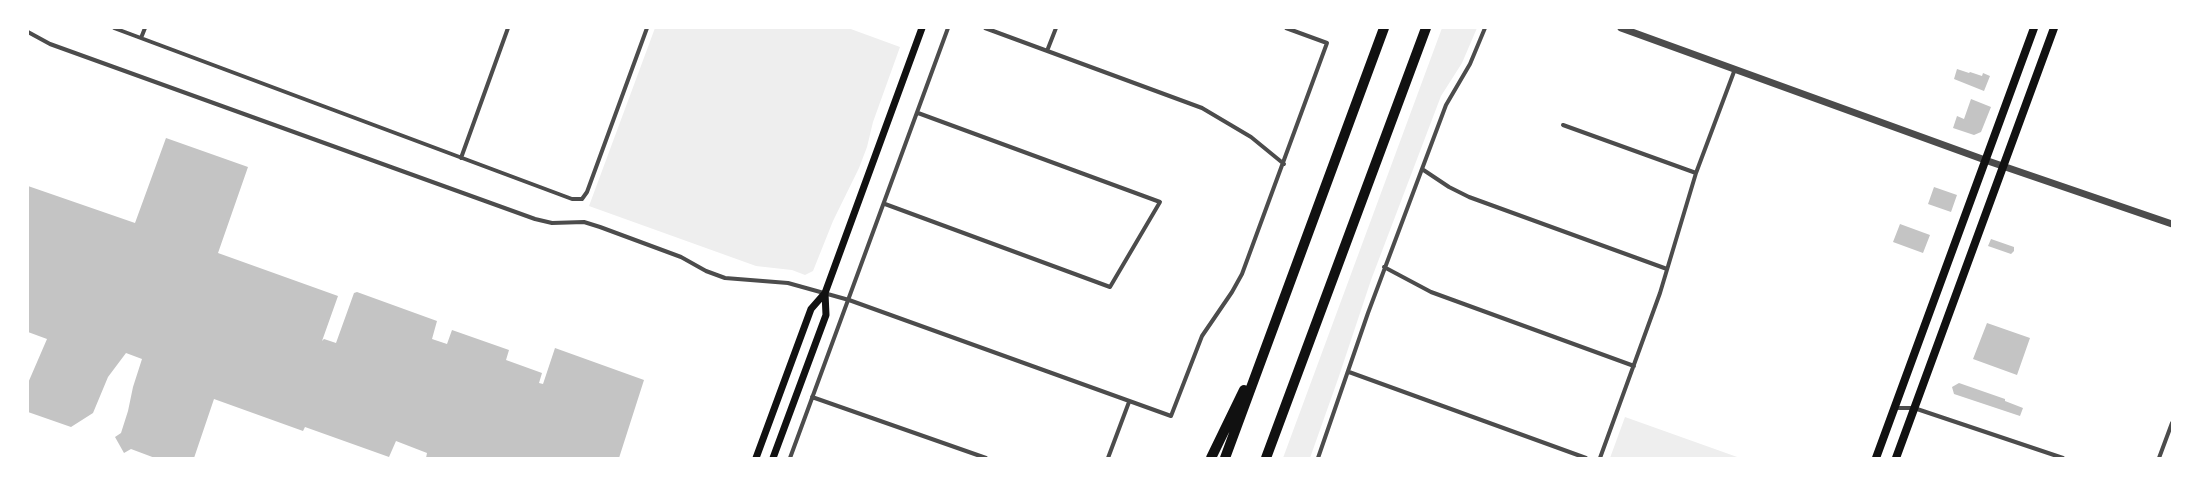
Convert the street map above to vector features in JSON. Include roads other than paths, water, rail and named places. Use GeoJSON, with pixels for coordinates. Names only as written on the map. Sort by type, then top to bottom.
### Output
{"type":"FeatureCollection","features":[{"type":"Feature","properties":{"kind":"highway"},"geometry":{"type":"LineString","coordinates":[[1225,458],[1384,28]]}},
{"type":"Feature","properties":{"kind":"highway"},"geometry":{"type":"LineString","coordinates":[[1266,458],[1426,28]]}},
{"type":"Feature","properties":{"kind":"highway"},"geometry":{"type":"LineString","coordinates":[[1211,458],[1267,343]]}},
{"type":"Feature","properties":{"kind":"highway"},"geometry":{"type":"LineString","coordinates":[[1271,458],[1291,389]]}},
{"type":"Feature","properties":{"kind":"main road"},"geometry":{"type":"LineString","coordinates":[[756,458],[811,309],[825,293],[922,28]]}},
{"type":"Feature","properties":{"kind":"main road"},"geometry":{"type":"LineString","coordinates":[[1876,458],[2034,28]]}},
{"type":"Feature","properties":{"kind":"main road"},"geometry":{"type":"LineString","coordinates":[[1896,458],[2054,28]]}},
{"type":"Feature","properties":{"kind":"main road"},"geometry":{"type":"LineString","coordinates":[[773,458],[826,314],[825,293]]}},
{"type":"Feature","properties":{"kind":"street"},"geometry":{"type":"LineString","coordinates":[[114,28],[572,199],[582,199],[587,192],[647,28]]}},
{"type":"Feature","properties":{"kind":"street"},"geometry":{"type":"LineString","coordinates":[[141,38],[145,28]]}},
{"type":"Feature","properties":{"kind":"street"},"geometry":{"type":"LineString","coordinates":[[461,158],[508,28]]}},
{"type":"Feature","properties":{"kind":"street"},"geometry":{"type":"LineString","coordinates":[[790,458],[885,204],[948,28]]}},
{"type":"Feature","properties":{"kind":"street"},"geometry":{"type":"LineString","coordinates":[[985,28],[1202,108],[1251,137],[1284,164]]}},
{"type":"Feature","properties":{"kind":"street"},"geometry":{"type":"LineString","coordinates":[[1047,50],[1056,28]]}},
{"type":"Feature","properties":{"kind":"street"},"geometry":{"type":"LineString","coordinates":[[28,32],[50,44],[535,219],[552,223],[584,222],[681,257],[706,271],[724,278],[788,283],[849,300],[1171,416],[1202,336],[1242,274],[1284,164],[1327,43],[1286,28]]}},
{"type":"Feature","properties":{"kind":"street"},"geometry":{"type":"LineString","coordinates":[[1318,458],[1349,372],[1384,267],[1446,105],[1470,64],[1485,28]]}},
{"type":"Feature","properties":{"kind":"street"},"geometry":{"type":"LineString","coordinates":[[1621,28],[1985,160],[2172,224]]}},
{"type":"Feature","properties":{"kind":"street"},"geometry":{"type":"LineString","coordinates":[[1600,458],[1660,293],[1696,173],[1734,69]]}},
{"type":"Feature","properties":{"kind":"street"},"geometry":{"type":"LineString","coordinates":[[885,204],[1110,287],[1160,202],[918,113]]}},
{"type":"Feature","properties":{"kind":"street"},"geometry":{"type":"LineString","coordinates":[[1563,125],[1696,173]]}},
{"type":"Feature","properties":{"kind":"street"},"geometry":{"type":"LineString","coordinates":[[1422,169],[1469,197],[1667,269]]}},
{"type":"Feature","properties":{"kind":"street"},"geometry":{"type":"LineString","coordinates":[[1384,267],[1431,292],[1634,366]]}},
{"type":"Feature","properties":{"kind":"street"},"geometry":{"type":"LineString","coordinates":[[1349,372],[1586,458]]}},
{"type":"Feature","properties":{"kind":"street"},"geometry":{"type":"LineString","coordinates":[[812,397],[986,458]]}},
{"type":"Feature","properties":{"kind":"street"},"geometry":{"type":"LineString","coordinates":[[1108,458],[1129,402]]}},
{"type":"Feature","properties":{"kind":"street"},"geometry":{"type":"LineString","coordinates":[[1894,408],[1914,408],[2063,458]]}},
{"type":"Feature","properties":{"kind":"street"},"geometry":{"type":"LineString","coordinates":[[2159,458],[2172,423]]}}]}
